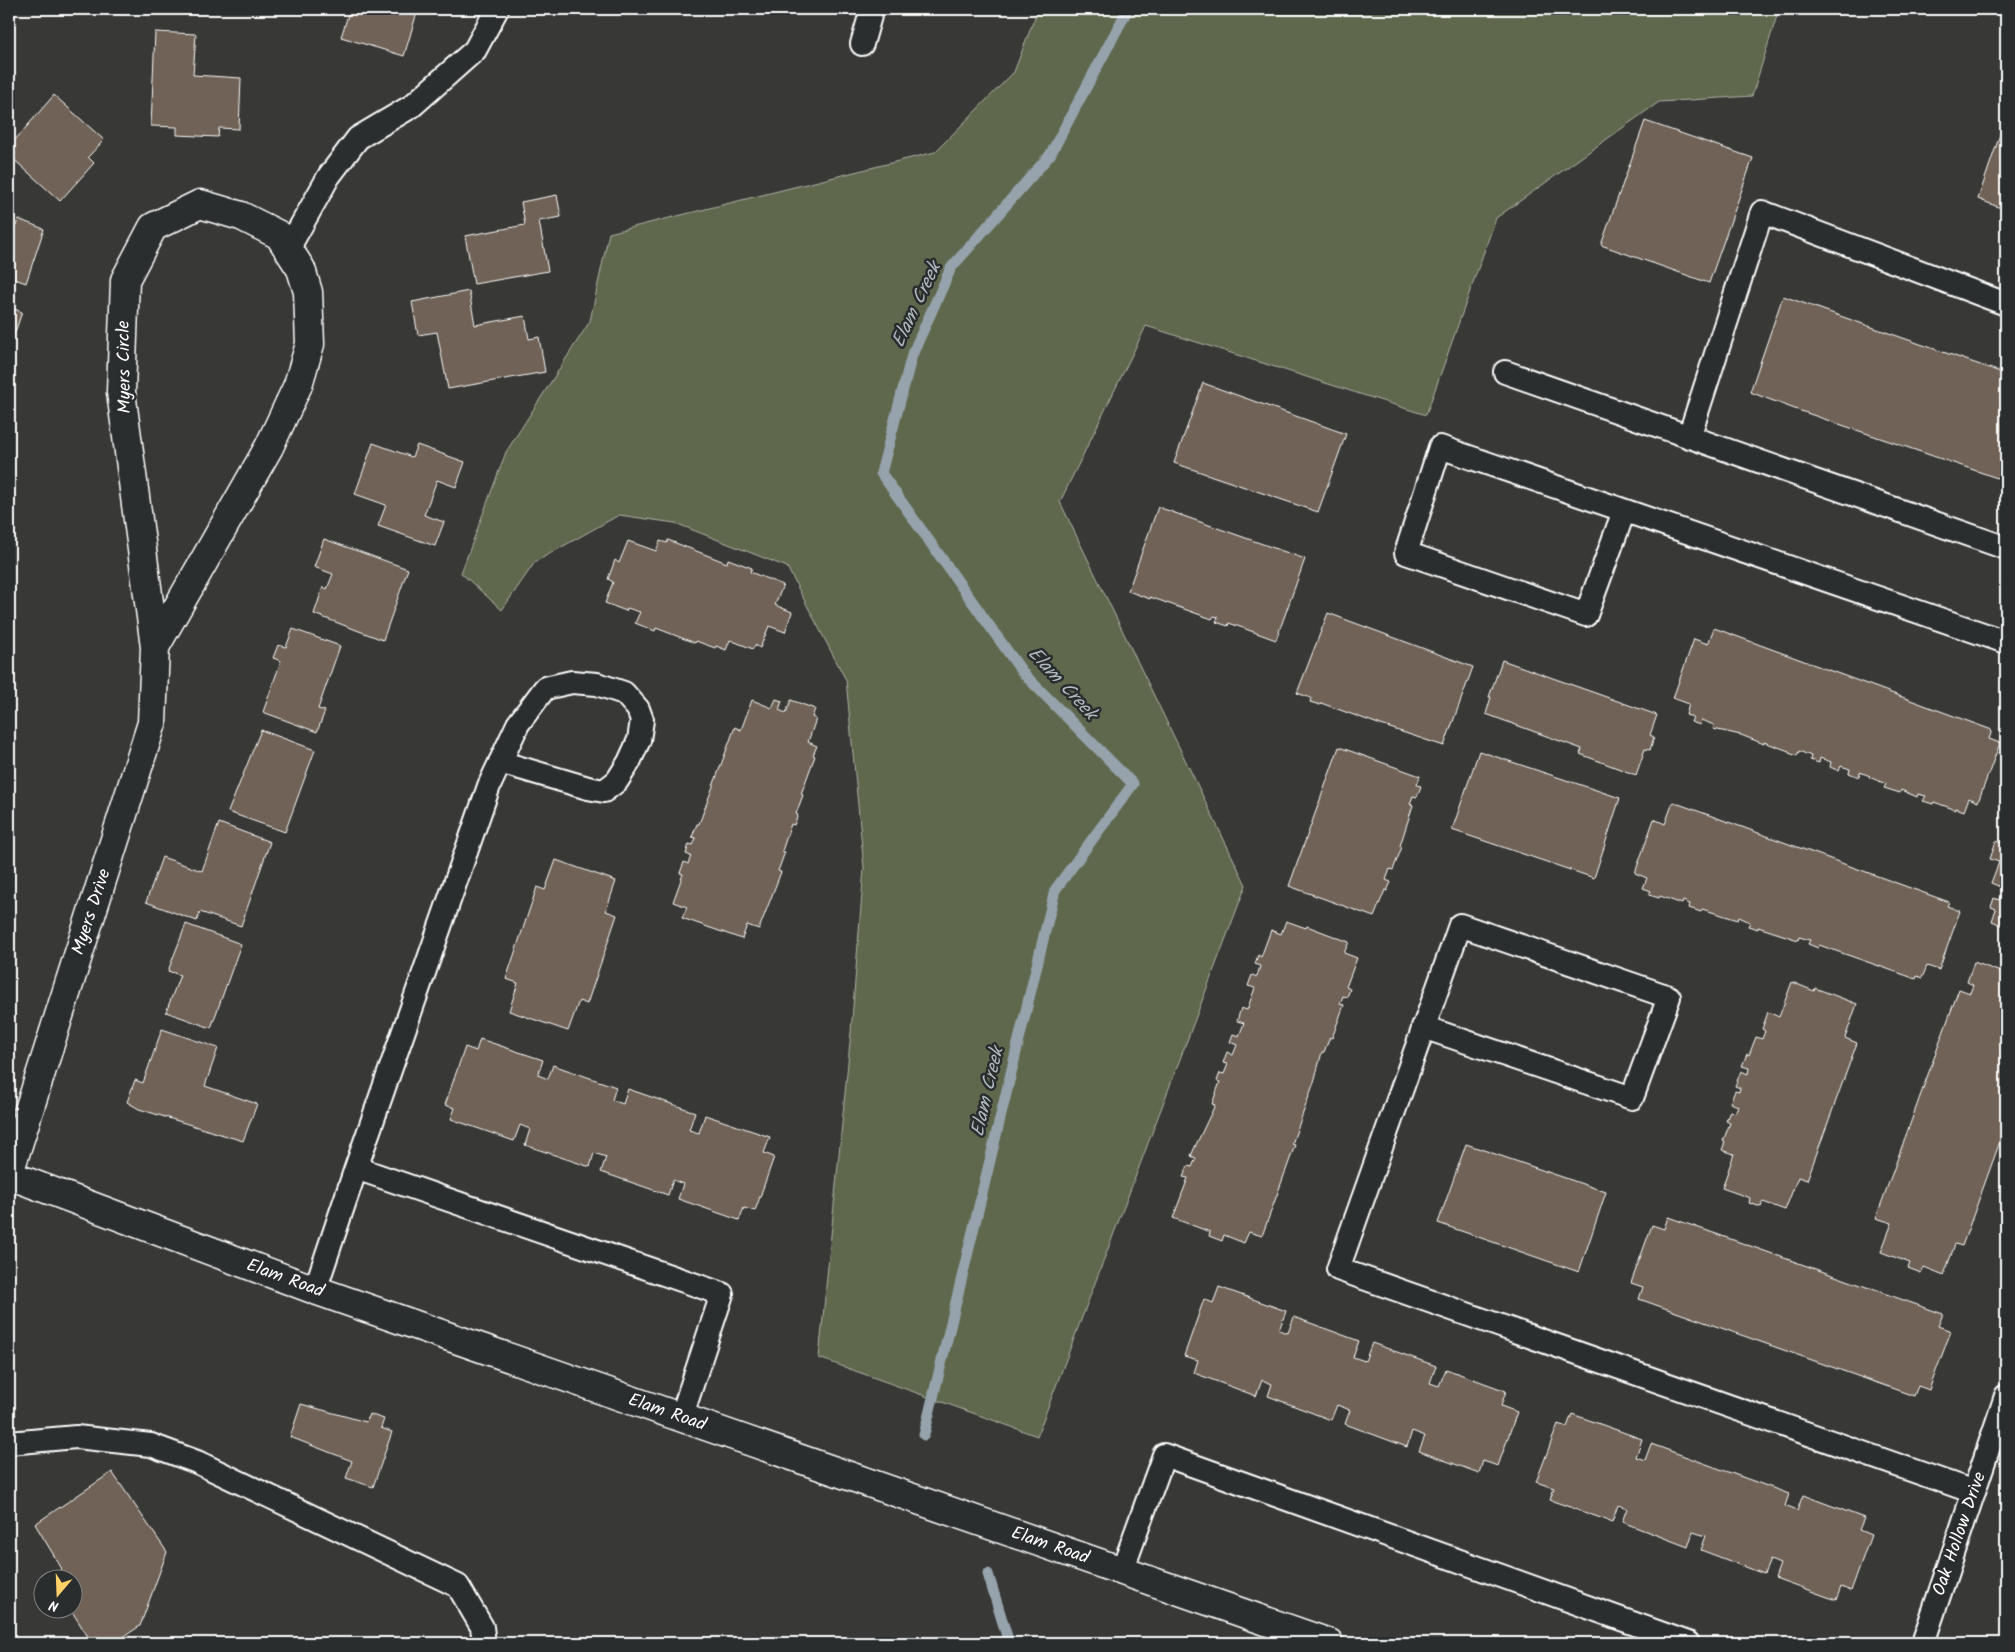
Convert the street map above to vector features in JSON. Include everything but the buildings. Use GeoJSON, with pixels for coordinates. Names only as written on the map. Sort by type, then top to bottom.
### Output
{"type":"FeatureCollection","features":[{"type":"Feature","properties":{"kind":"street","name":"Myers Circle"},"geometry":{"type":"LineString","coordinates":[[200,204],[241,216],[279,235],[302,269],[308,292],[310,344],[298,385],[269,447],[155,647],[121,392],[125,280],[153,227],[200,204]]}},
{"type":"Feature","properties":{"kind":"street","name":"Myers Drive"},"geometry":{"type":"LineString","coordinates":[[9,1174],[152,723],[155,647]]}},
{"type":"Feature","properties":{"kind":"street","name":"Elam Road"},"geometry":{"type":"LineString","coordinates":[[9,1174],[315,1290],[1329,1643]]}},
{"type":"Feature","properties":{"kind":"lane"},"geometry":{"type":"LineString","coordinates":[[288,249],[329,176],[358,138],[412,106],[475,50],[497,9]]}},
{"type":"Feature","properties":{"kind":"lane"},"geometry":{"type":"LineString","coordinates":[[862,44],[872,9]]}},
{"type":"Feature","properties":{"kind":"lane"},"geometry":{"type":"LineString","coordinates":[[1689,437],[1762,212],[2006,304]]}},
{"type":"Feature","properties":{"kind":"lane"},"geometry":{"type":"LineString","coordinates":[[1505,372],[2006,548]]}},
{"type":"Feature","properties":{"kind":"lane"},"geometry":{"type":"LineString","coordinates":[[1624,511],[1586,615],[1406,553],[1440,447],[2006,642]]}},
{"type":"Feature","properties":{"kind":"lane"},"geometry":{"type":"LineString","coordinates":[[315,1290],[489,786],[500,762],[518,724],[544,688],[572,682],[597,684],[624,693],[638,709],[642,720],[640,740],[629,762],[617,781],[604,791],[500,762]]}},
{"type":"Feature","properties":{"kind":"lane"},"geometry":{"type":"LineString","coordinates":[[1424,1027],[1632,1098],[1669,998],[1460,925],[1338,1269],[1974,1492]]}},
{"type":"Feature","properties":{"kind":"lane"},"geometry":{"type":"LineString","coordinates":[[356,1168],[722,1294],[681,1418]]}},
{"type":"Feature","properties":{"kind":"lane","name":"Oak Hollow Drive"},"geometry":{"type":"LineString","coordinates":[[1923,1643],[2006,1396]]}},
{"type":"Feature","properties":{"kind":"lane"},"geometry":{"type":"LineString","coordinates":[[9,1443],[76,1437],[151,1445],[198,1462],[458,1586],[482,1627],[484,1643]]}},
{"type":"Feature","properties":{"kind":"lane"},"geometry":{"type":"LineString","coordinates":[[1122,1571],[1164,1455],[1688,1643]]}},
{"type":"Feature","properties":{"kind":"green space"},"geometry":{"type":"Polygon","coordinates":[[[1038,9],[1779,9],[1752,96],[1659,102],[1496,218],[1426,415],[1146,326],[1060,502],[1246,885],[1037,1436],[819,1358],[851,1032],[864,868],[846,680],[787,567],[675,523],[619,515],[535,562],[502,610],[461,573],[506,452],[590,321],[609,233],[935,152],[1014,72],[1038,9]]]}},
{"type":"Feature","properties":{"kind":"waterway","name":"Elam Creek"},"geometry":{"type":"LineString","coordinates":[[924,1435],[1055,890],[1133,784],[1023,673],[881,473],[912,355],[951,268],[1050,155],[1128,9]]}},
{"type":"Feature","properties":{"kind":"waterway","name":"Elam Creek"},"geometry":{"type":"LineString","coordinates":[[988,1574],[1009,1643]]}}]}
